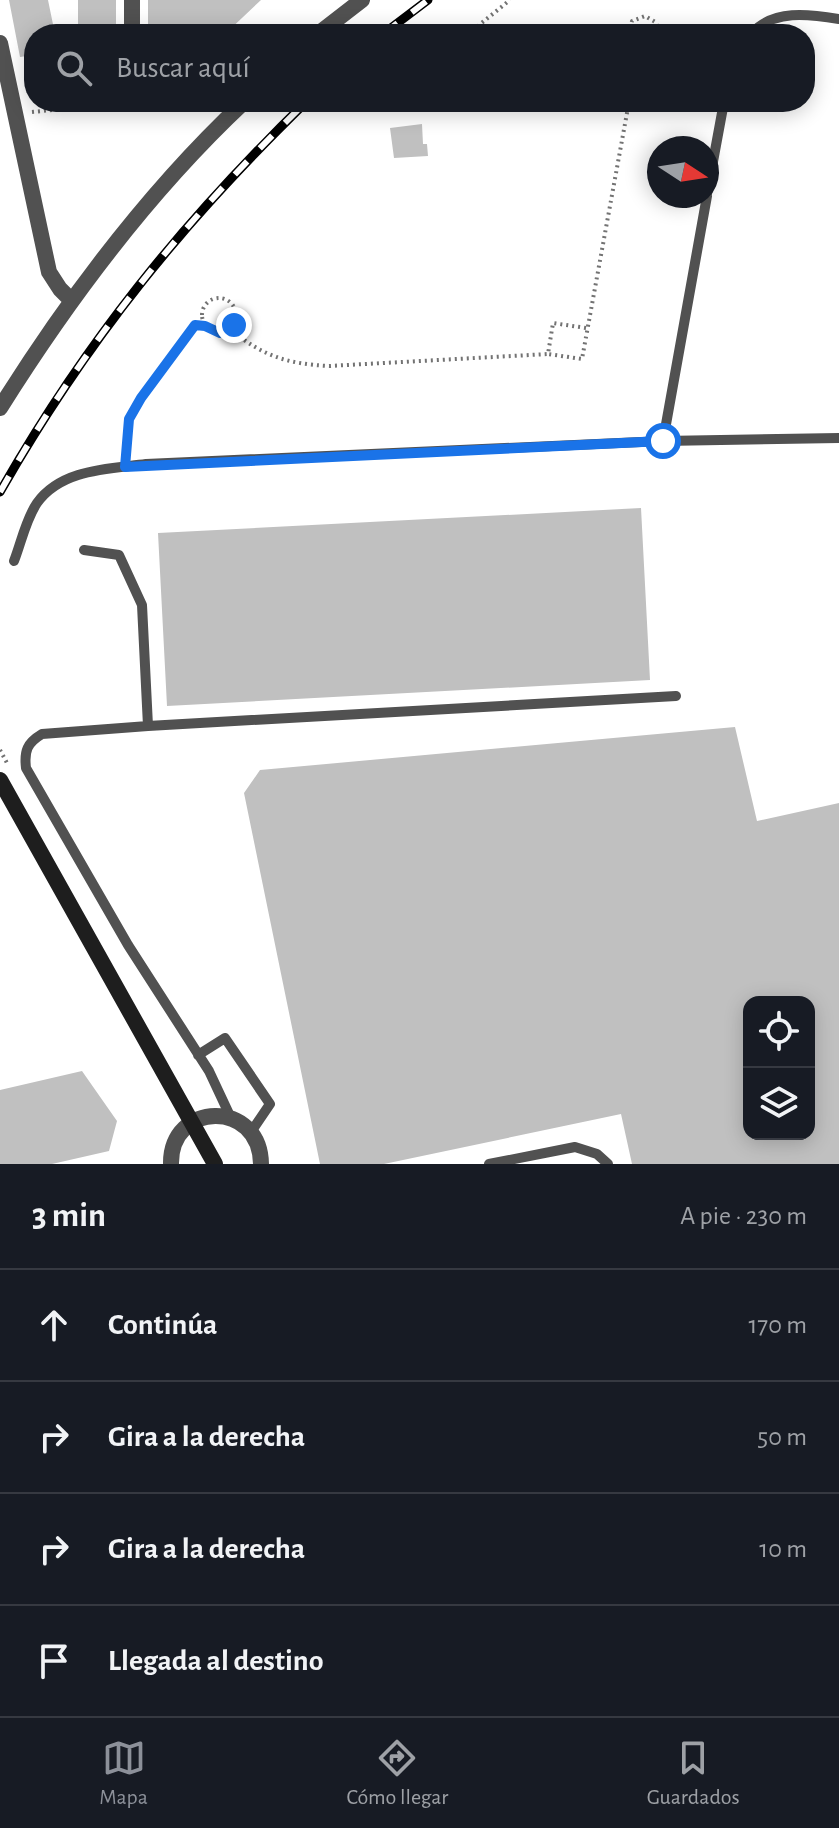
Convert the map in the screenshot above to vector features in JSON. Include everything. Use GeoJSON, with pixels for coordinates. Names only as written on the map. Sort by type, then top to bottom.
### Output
{"type":"FeatureCollection","features":[{"type":"Feature","properties":{"kind":"street"},"geometry":{"type":"LineString","coordinates":[[132,0],[132,24]]}},
{"type":"Feature","properties":{"kind":"street"},"geometry":{"type":"LineString","coordinates":[[324,24],[344,0]]}},
{"type":"Feature","properties":{"kind":"street"},"geometry":{"type":"LineString","coordinates":[[330,24],[362,0]]}},
{"type":"Feature","properties":{"kind":"street"},"geometry":{"type":"LineString","coordinates":[[0,43],[49,272],[72,301]]}},
{"type":"Feature","properties":{"kind":"street"},"geometry":{"type":"LineString","coordinates":[[0,408],[72,301],[151,202],[235,112]]}},
{"type":"Feature","properties":{"kind":"street"},"geometry":{"type":"LineString","coordinates":[[0,780],[215,1164]]}},
{"type":"Feature","properties":{"kind":"street"},"geometry":{"type":"LineString","coordinates":[[171,1164],[176,1138],[193,1122],[216,1115],[231,1118],[251,1132],[261,1151],[261,1164]]}},
{"type":"Feature","properties":{"kind":"lane"},"geometry":{"type":"LineString","coordinates":[[765,24],[793,14],[839,19]]}},
{"type":"Feature","properties":{"kind":"lane"},"geometry":{"type":"LineString","coordinates":[[718,136],[722,112]]}},
{"type":"Feature","properties":{"kind":"lane"},"geometry":{"type":"LineString","coordinates":[[663,441],[705,208]]}},
{"type":"Feature","properties":{"kind":"lane"},"geometry":{"type":"LineString","coordinates":[[14,561],[36,504],[65,479],[88,472],[125,467],[663,441],[839,438]]}},
{"type":"Feature","properties":{"kind":"lane"},"geometry":{"type":"LineString","coordinates":[[84,550],[119,555],[142,605],[148,726]]}},
{"type":"Feature","properties":{"kind":"lane"},"geometry":{"type":"LineString","coordinates":[[231,1118],[198,1055],[128,945],[26,768],[24,754],[30,741],[42,734],[148,726],[676,696]]}},
{"type":"Feature","properties":{"kind":"lane"},"geometry":{"type":"LineString","coordinates":[[198,1055],[225,1038],[270,1104],[251,1132]]}},
{"type":"Feature","properties":{"kind":"lane"},"geometry":{"type":"LineString","coordinates":[[489,1164],[575,1147],[597,1154],[608,1164]]}},
{"type":"Feature","properties":{"kind":"path"},"geometry":{"type":"LineString","coordinates":[[480,24],[510,0]]}},
{"type":"Feature","properties":{"kind":"path"},"geometry":{"type":"LineString","coordinates":[[632,24],[645,16],[654,19],[656,24]]}},
{"type":"Feature","properties":{"kind":"path"},"geometry":{"type":"LineString","coordinates":[[15,114],[35,112]]}},
{"type":"Feature","properties":{"kind":"path"},"geometry":{"type":"LineString","coordinates":[[230,329],[253,348],[307,365],[548,354],[582,359],[627,112]]}},
{"type":"Feature","properties":{"kind":"path"},"geometry":{"type":"LineString","coordinates":[[125,467],[129,419],[141,398],[195,325],[220,333],[230,329],[237,313],[231,303],[215,298],[205,305],[202,316],[205,326]]}},
{"type":"Feature","properties":{"kind":"path"},"geometry":{"type":"LineString","coordinates":[[548,354],[553,323],[586,328]]}},
{"type":"Feature","properties":{"kind":"building"},"geometry":{"type":"Polygon","coordinates":[[[9,0],[48,0],[53,24],[24,24],[24,56],[20,57],[9,0]]]}},
{"type":"Feature","properties":{"kind":"building"},"geometry":{"type":"Polygon","coordinates":[[[78,0],[116,0],[116,24],[78,24],[78,0]]]}},
{"type":"Feature","properties":{"kind":"building"},"geometry":{"type":"Polygon","coordinates":[[[148,0],[261,0],[236,24],[148,24],[148,0]]]}},
{"type":"Feature","properties":{"kind":"building"},"geometry":{"type":"Polygon","coordinates":[[[422,124],[423,144],[427,144],[428,156],[394,158],[390,128],[422,124]]]}},
{"type":"Feature","properties":{"kind":"building"},"geometry":{"type":"Polygon","coordinates":[[[641,508],[650,680],[167,706],[158,533],[641,508]]]}},
{"type":"Feature","properties":{"kind":"building"},"geometry":{"type":"Polygon","coordinates":[[[735,727],[757,821],[839,803],[839,1164],[632,1164],[621,1114],[384,1164],[320,1164],[244,793],[260,770],[735,727]]]}},
{"type":"Feature","properties":{"kind":"building"},"geometry":{"type":"Polygon","coordinates":[[[82,1071],[117,1121],[109,1151],[52,1164],[0,1164],[0,1090],[82,1071]]]}},
{"type":"Feature","properties":{"kind":"railway"},"geometry":{"type":"LineString","coordinates":[[396,24],[428,0]]}},
{"type":"Feature","properties":{"kind":"railway"},"geometry":{"type":"LineString","coordinates":[[0,492],[67,384],[139,286],[218,193],[296,112]]}},
{"type":"Feature","properties":{"kind":"route"},"geometry":{"type":"LineString","coordinates":[[234,325],[220,333],[195,325],[129,419],[125,467],[663,441]]}}]}
